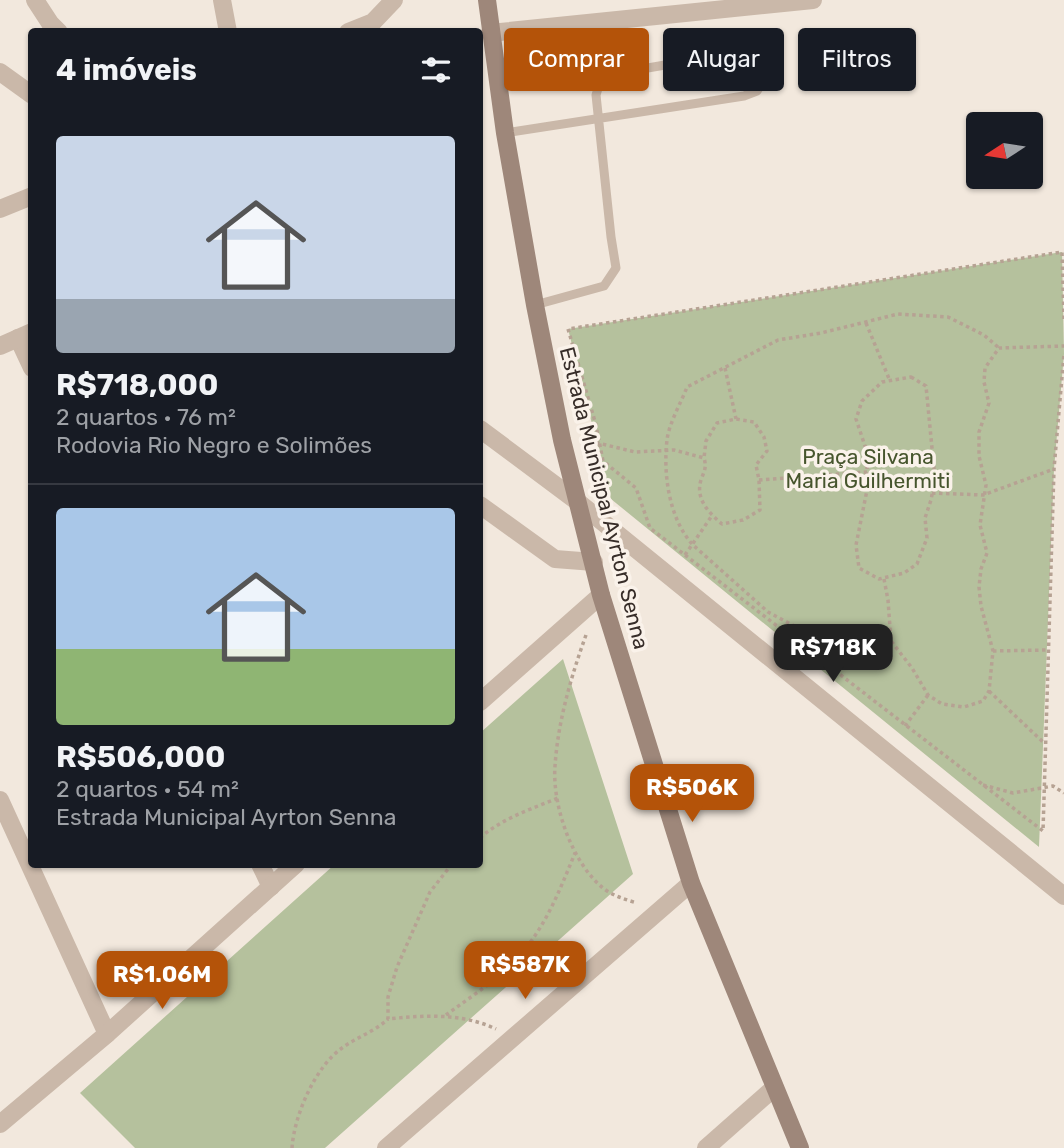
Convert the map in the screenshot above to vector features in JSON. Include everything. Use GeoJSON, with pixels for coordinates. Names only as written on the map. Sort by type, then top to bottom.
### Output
{"type":"FeatureCollection","features":[{"type":"Feature","properties":{"kind":"main road","name":"Estrada Municipal Ayrton Senna"},"geometry":{"type":"LineString","coordinates":[[487,0],[505,133],[534,305],[562,440],[601,595],[691,883],[800,1148]]}},
{"type":"Feature","properties":{"kind":"street"},"geometry":{"type":"LineString","coordinates":[[35,0],[55,28]]}},
{"type":"Feature","properties":{"kind":"street"},"geometry":{"type":"LineString","coordinates":[[222,0],[227,28]]}},
{"type":"Feature","properties":{"kind":"street"},"geometry":{"type":"LineString","coordinates":[[358,28],[373,22],[394,0]]}},
{"type":"Feature","properties":{"kind":"street"},"geometry":{"type":"LineString","coordinates":[[490,33],[813,0]]}},
{"type":"Feature","properties":{"kind":"street"},"geometry":{"type":"LineString","coordinates":[[0,72],[28,92]]}},
{"type":"Feature","properties":{"kind":"street"},"geometry":{"type":"LineString","coordinates":[[0,208],[28,198]]}},
{"type":"Feature","properties":{"kind":"street"},"geometry":{"type":"LineString","coordinates":[[0,346],[25,335]]}},
{"type":"Feature","properties":{"kind":"street"},"geometry":{"type":"LineString","coordinates":[[483,431],[578,502],[1061,887]]}},
{"type":"Feature","properties":{"kind":"street"},"geometry":{"type":"LineString","coordinates":[[483,507],[555,559],[594,562]]}},
{"type":"Feature","properties":{"kind":"street"},"geometry":{"type":"LineString","coordinates":[[483,699],[601,595]]}},
{"type":"Feature","properties":{"kind":"street"},"geometry":{"type":"LineString","coordinates":[[0,800],[28,861]]}},
{"type":"Feature","properties":{"kind":"street"},"geometry":{"type":"LineString","coordinates":[[31,868],[107,1034]]}},
{"type":"Feature","properties":{"kind":"street"},"geometry":{"type":"LineString","coordinates":[[262,868],[271,887]]}},
{"type":"Feature","properties":{"kind":"street"},"geometry":{"type":"LineString","coordinates":[[0,1124],[107,1034],[292,868]]}},
{"type":"Feature","properties":{"kind":"street"},"geometry":{"type":"LineString","coordinates":[[386,1148],[691,883]]}},
{"type":"Feature","properties":{"kind":"street"},"geometry":{"type":"LineString","coordinates":[[706,1148],[775,1088]]}},
{"type":"Feature","properties":{"kind":"lane"},"geometry":{"type":"LineString","coordinates":[[505,133],[598,117],[744,96],[757,91],[761,85],[761,76],[755,65],[737,57],[717,56],[613,74],[600,82],[596,95],[598,117],[616,268],[604,286],[534,305]]}},
{"type":"Feature","properties":{"kind":"path"},"geometry":{"type":"LineString","coordinates":[[1064,318],[1062,252],[568,329],[596,425],[603,461],[636,488],[650,528],[1043,831],[1054,469],[1064,354]]}},
{"type":"Feature","properties":{"kind":"path"},"geometry":{"type":"LineString","coordinates":[[891,641],[827,627],[810,630],[798,628],[768,612],[686,537],[675,513],[667,478],[667,438],[687,387],[778,340],[898,314],[948,317],[984,335],[999,348],[1064,346]]}},
{"type":"Feature","properties":{"kind":"path"},"geometry":{"type":"LineString","coordinates":[[866,323],[890,381]]}},
{"type":"Feature","properties":{"kind":"path"},"geometry":{"type":"LineString","coordinates":[[884,579],[891,641],[928,695],[942,704],[964,707],[983,701],[989,691],[993,651],[981,606],[979,587],[981,569],[987,553],[980,525],[986,485],[979,456],[979,432],[989,403],[984,382],[985,368],[999,348]]}},
{"type":"Feature","properties":{"kind":"path"},"geometry":{"type":"LineString","coordinates":[[725,368],[736,419]]}},
{"type":"Feature","properties":{"kind":"path"},"geometry":{"type":"LineString","coordinates":[[911,377],[926,386],[934,479],[925,517],[927,538],[917,564],[904,573],[884,579],[867,574],[859,568],[856,545],[868,485],[867,472],[866,449],[856,419],[862,401],[882,382],[911,377]]}},
{"type":"Feature","properties":{"kind":"path"},"geometry":{"type":"LineString","coordinates":[[736,419],[754,422],[764,437],[767,451],[756,465],[760,510],[743,520],[722,524],[707,512],[700,483],[707,469],[704,458],[706,441],[717,423],[736,419]]}},
{"type":"Feature","properties":{"kind":"path"},"geometry":{"type":"LineString","coordinates":[[562,440],[598,443],[635,452],[667,450],[704,458]]}},
{"type":"Feature","properties":{"kind":"path"},"geometry":{"type":"LineString","coordinates":[[932,493],[983,495],[1054,469]]}},
{"type":"Feature","properties":{"kind":"path"},"geometry":{"type":"LineString","coordinates":[[759,480],[867,472]]}},
{"type":"Feature","properties":{"kind":"path"},"geometry":{"type":"LineString","coordinates":[[685,555],[712,516]]}},
{"type":"Feature","properties":{"kind":"path"},"geometry":{"type":"LineString","coordinates":[[588,629],[567,694],[555,767],[558,798],[575,853],[601,886],[615,896],[659,911]]}},
{"type":"Feature","properties":{"kind":"path"},"geometry":{"type":"LineString","coordinates":[[993,651],[1047,650]]}},
{"type":"Feature","properties":{"kind":"path"},"geometry":{"type":"LineString","coordinates":[[989,691],[1044,743]]}},
{"type":"Feature","properties":{"kind":"path"},"geometry":{"type":"LineString","coordinates":[[905,726],[928,695]]}},
{"type":"Feature","properties":{"kind":"path"},"geometry":{"type":"LineString","coordinates":[[982,785],[1013,793],[1053,786],[1064,793]]}},
{"type":"Feature","properties":{"kind":"path"},"geometry":{"type":"LineString","coordinates":[[483,835],[529,810],[558,798]]}},
{"type":"Feature","properties":{"kind":"path"},"geometry":{"type":"LineString","coordinates":[[445,1016],[495,979],[525,950],[544,923],[575,853]]}},
{"type":"Feature","properties":{"kind":"path"},"geometry":{"type":"LineString","coordinates":[[388,1019],[388,997],[397,967],[430,892],[449,868]]}},
{"type":"Feature","properties":{"kind":"path"},"geometry":{"type":"LineString","coordinates":[[292,1148],[295,1125],[303,1104],[325,1064],[342,1048],[378,1029],[388,1019],[445,1016],[479,1021],[497,1029],[507,1042]]}},
{"type":"Feature","properties":{"kind":"green space","name":"Praça Silvana Maria Guilhermiti"},"geometry":{"type":"Polygon","coordinates":[[[1062,252],[1064,354],[1054,469],[1039,847],[611,499],[568,329],[1062,252]]]}},
{"type":"Feature","properties":{"kind":"green space"},"geometry":{"type":"Polygon","coordinates":[[[563,659],[633,874],[325,1148],[135,1148],[80,1093],[331,868],[483,868],[483,730],[563,659]]]}}]}
